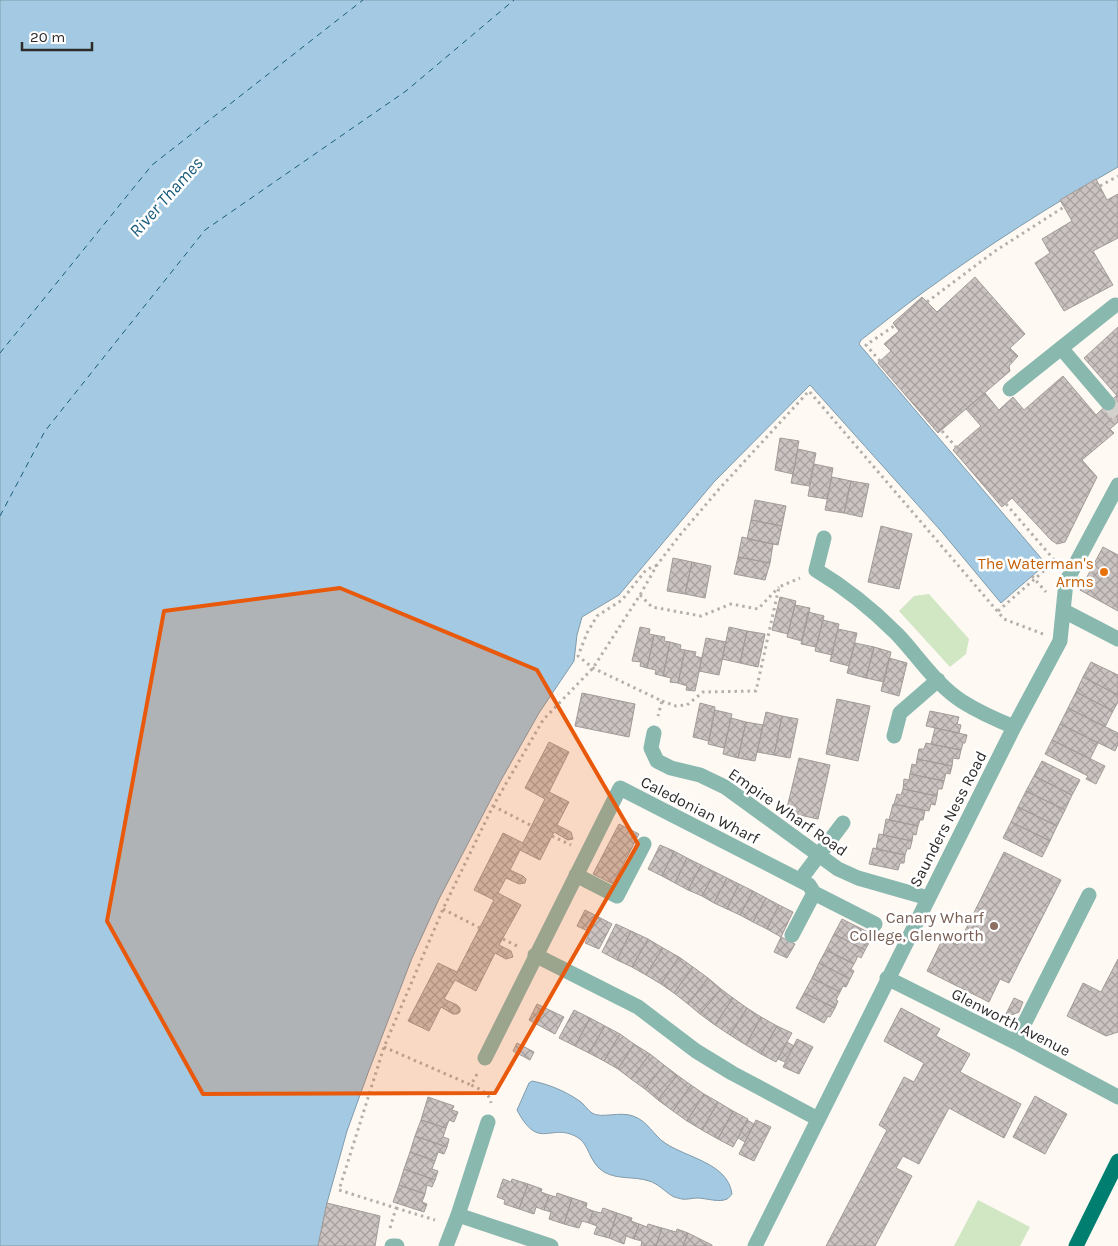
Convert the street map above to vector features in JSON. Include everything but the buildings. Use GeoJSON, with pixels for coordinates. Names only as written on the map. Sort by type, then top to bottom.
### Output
{"type":"FeatureCollection","features":[{"type":"Feature","properties":{"kind":"main road"},"geometry":{"type":"LineString","coordinates":[[1076,1246],[1118,1161]]}},
{"type":"Feature","properties":{"kind":"street"},"geometry":{"type":"LineString","coordinates":[[1010,390],[1115,305]]}},
{"type":"Feature","properties":{"kind":"street"},"geometry":{"type":"LineString","coordinates":[[1061,348],[1108,403]]}},
{"type":"Feature","properties":{"kind":"street","name":"Saunders Ness Road"},"geometry":{"type":"LineString","coordinates":[[755,1246],[1014,727],[1060,641],[1066,582],[1118,485]]}},
{"type":"Feature","properties":{"kind":"street"},"geometry":{"type":"LineString","coordinates":[[824,538],[816,570],[839,584],[862,602],[897,634],[938,680],[961,702],[1014,727]]}},
{"type":"Feature","properties":{"kind":"street"},"geometry":{"type":"LineString","coordinates":[[1064,611],[1118,640]]}},
{"type":"Feature","properties":{"kind":"street"},"geometry":{"type":"LineString","coordinates":[[894,736],[900,713],[938,680]]}},
{"type":"Feature","properties":{"kind":"street","name":"Empire Wharf Road"},"geometry":{"type":"LineString","coordinates":[[654,733],[651,748],[657,761],[671,768],[700,775],[725,787],[838,869],[858,878],[928,898]]}},
{"type":"Feature","properties":{"kind":"street","name":"Caledonian Wharf"},"geometry":{"type":"LineString","coordinates":[[485,1058],[620,788],[800,880],[809,885],[814,893],[875,924]]}},
{"type":"Feature","properties":{"kind":"street"},"geometry":{"type":"LineString","coordinates":[[800,880],[843,823]]}},
{"type":"Feature","properties":{"kind":"street"},"geometry":{"type":"LineString","coordinates":[[576,875],[618,896],[644,844]]}},
{"type":"Feature","properties":{"kind":"street"},"geometry":{"type":"LineString","coordinates":[[792,935],[814,893]]}},
{"type":"Feature","properties":{"kind":"street"},"geometry":{"type":"LineString","coordinates":[[1015,1042],[1089,895]]}},
{"type":"Feature","properties":{"kind":"street"},"geometry":{"type":"LineString","coordinates":[[536,956],[638,1007],[696,1050],[732,1073],[818,1118]]}},
{"type":"Feature","properties":{"kind":"street","name":"Glenworth Avenue"},"geometry":{"type":"LineString","coordinates":[[888,978],[1015,1042],[1118,1098]]}},
{"type":"Feature","properties":{"kind":"street"},"geometry":{"type":"LineString","coordinates":[[446,1246],[488,1122]]}},
{"type":"Feature","properties":{"kind":"street"},"geometry":{"type":"LineString","coordinates":[[458,1215],[551,1246]]}},
{"type":"Feature","properties":{"kind":"path"},"geometry":{"type":"LineString","coordinates":[[1100,186],[1118,176]]}},
{"type":"Feature","properties":{"kind":"path"},"geometry":{"type":"LineString","coordinates":[[927,302],[995,251],[1064,207]]}},
{"type":"Feature","properties":{"kind":"path"},"geometry":{"type":"LineString","coordinates":[[880,361],[866,345],[894,326]]}},
{"type":"Feature","properties":{"kind":"path"},"geometry":{"type":"LineString","coordinates":[[458,1215],[433,1221],[339,1190],[384,1047],[443,909],[493,806],[543,720],[593,668],[640,595],[657,564],[720,488],[809,391],[1004,618],[1060,641]]}},
{"type":"Feature","properties":{"kind":"path"},"geometry":{"type":"LineString","coordinates":[[942,431],[956,447]]}},
{"type":"Feature","properties":{"kind":"path"},"geometry":{"type":"LineString","coordinates":[[998,611],[1055,561],[1006,504]]}},
{"type":"Feature","properties":{"kind":"path"},"geometry":{"type":"LineString","coordinates":[[657,564],[646,570],[622,600],[597,616],[590,627],[578,656],[593,668],[676,706],[687,705],[703,692],[756,691],[779,587]]}},
{"type":"Feature","properties":{"kind":"path"},"geometry":{"type":"LineString","coordinates":[[640,595],[652,607],[701,616],[731,604],[758,609],[779,587],[816,570]]}},
{"type":"Feature","properties":{"kind":"path"},"geometry":{"type":"LineString","coordinates":[[654,733],[662,701]]}},
{"type":"Feature","properties":{"kind":"path"},"geometry":{"type":"LineString","coordinates":[[493,806],[532,826]]}},
{"type":"Feature","properties":{"kind":"path"},"geometry":{"type":"LineString","coordinates":[[443,909],[480,928]]}},
{"type":"Feature","properties":{"kind":"path"},"geometry":{"type":"LineString","coordinates":[[384,1047],[482,1090],[490,1099],[491,1111],[488,1122]]}},
{"type":"Feature","properties":{"kind":"path"},"geometry":{"type":"LineString","coordinates":[[471,1085],[485,1058]]}},
{"type":"Feature","properties":{"kind":"path"},"geometry":{"type":"LineString","coordinates":[[394,1246],[388,1235],[396,1208]]}},
{"type":"Feature","properties":{"kind":"highlighted area"},"geometry":{"type":"Polygon","coordinates":[[[340,588],[537,670],[638,844],[495,1093],[203,1094],[107,921],[164,611],[340,588]]]}},
{"type":"Feature","properties":{"kind":"green space"},"geometry":{"type":"Polygon","coordinates":[[[929,594],[969,639],[966,654],[950,667],[899,611],[914,596],[929,594]]]}},
{"type":"Feature","properties":{"kind":"green space"},"geometry":{"type":"Polygon","coordinates":[[[978,1200],[1030,1227],[1020,1246],[954,1246],[978,1200]]]}},
{"type":"Feature","properties":{"kind":"water","name":"River Thames"},"geometry":{"type":"Polygon","coordinates":[[[0,0],[1118,0],[1118,167],[1044,211],[948,274],[861,340],[859,344],[1046,564],[1001,603],[941,531],[810,385],[714,482],[619,595],[582,617],[577,635],[574,661],[539,713],[500,782],[439,899],[412,958],[347,1131],[327,1203],[318,1246],[0,1246],[0,0]]]}},
{"type":"Feature","properties":{"kind":"water"},"geometry":{"type":"Polygon","coordinates":[[[532,1081],[568,1094],[580,1101],[590,1112],[596,1115],[622,1114],[638,1118],[665,1143],[715,1168],[729,1184],[732,1194],[727,1199],[720,1201],[697,1198],[681,1199],[674,1197],[649,1181],[615,1176],[604,1172],[595,1163],[584,1144],[577,1137],[559,1132],[539,1133],[532,1130],[525,1123],[517,1110],[529,1083],[532,1081]]]}},
{"type":"Feature","properties":{"kind":"ferry route"},"geometry":{"type":"LineString","coordinates":[[0,353],[152,165],[363,0]]}},
{"type":"Feature","properties":{"kind":"ferry route"},"geometry":{"type":"LineString","coordinates":[[0,516],[45,431],[205,230],[406,91],[514,0]]}},
{"type":"Feature","properties":{"kind":"tunnel"},"geometry":{"type":"LineString","coordinates":[[1108,403],[1118,414]]}},
{"type":"Feature","properties":{"kind":"place","name":"The Waterman's Arms"},"geometry":{"type":"Point","coordinates":[1104,572]}},
{"type":"Feature","properties":{"kind":"place","name":"Canary Wharf College, Glenworth"},"geometry":{"type":"Point","coordinates":[994,926]}}]}
